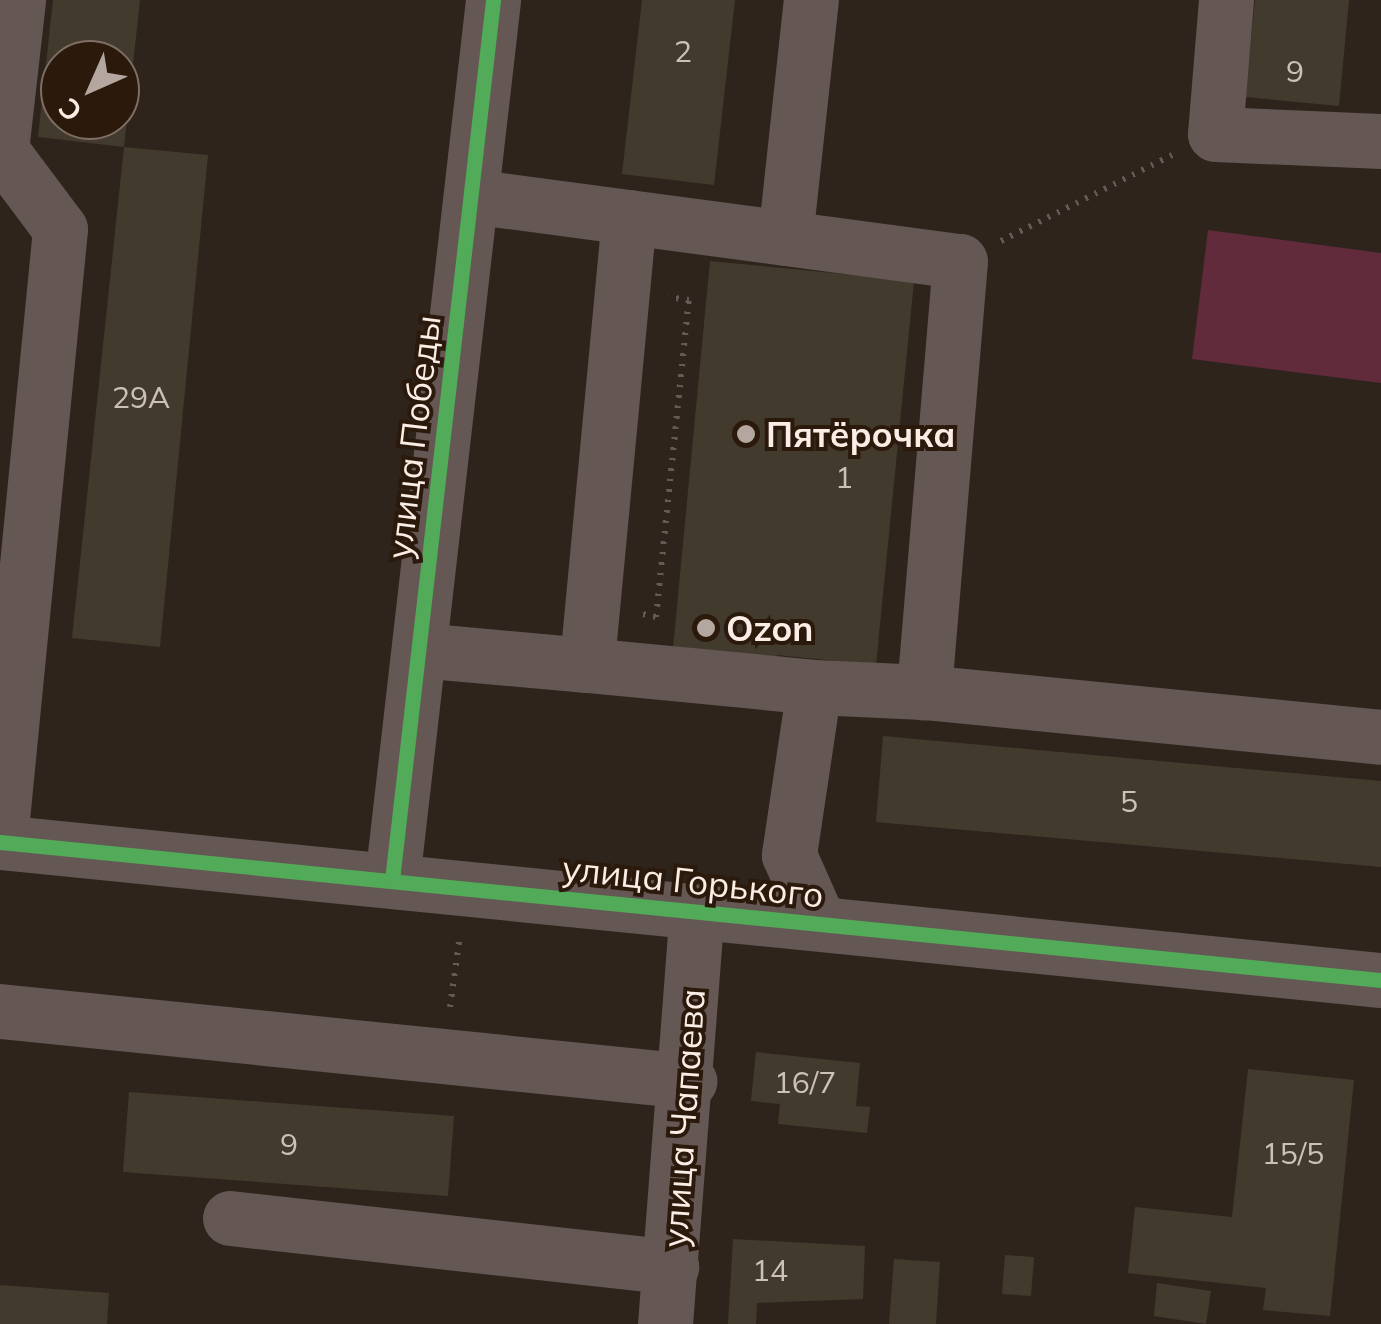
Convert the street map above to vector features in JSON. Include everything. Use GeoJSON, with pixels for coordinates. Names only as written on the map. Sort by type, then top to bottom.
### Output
{"type":"FeatureCollection","features":[{"type":"Feature","properties":{"kind":"street"},"geometry":{"type":"LineString","coordinates":[[0,840],[60,229],[1,150],[18,0]]}},
{"type":"Feature","properties":{"kind":"street","name":"улица Победы"},"geometry":{"type":"LineString","coordinates":[[392,880],[493,0]]}},
{"type":"Feature","properties":{"kind":"street"},"geometry":{"type":"LineString","coordinates":[[785,238],[811,0]]}},
{"type":"Feature","properties":{"kind":"street"},"geometry":{"type":"LineString","coordinates":[[1226,0],[1214,134],[1381,142]]}},
{"type":"Feature","properties":{"kind":"street"},"geometry":{"type":"LineString","coordinates":[[471,196],[960,261],[924,692]]}},
{"type":"Feature","properties":{"kind":"street"},"geometry":{"type":"LineString","coordinates":[[587,665],[630,218]]}},
{"type":"Feature","properties":{"kind":"street"},"geometry":{"type":"LineString","coordinates":[[419,650],[814,687],[924,692],[1381,738]]}},
{"type":"Feature","properties":{"kind":"street"},"geometry":{"type":"LineString","coordinates":[[814,687],[790,855],[820,923]]}},
{"type":"Feature","properties":{"kind":"street","name":"улица Горького"},"geometry":{"type":"LineString","coordinates":[[0,840],[1381,980]]}},
{"type":"Feature","properties":{"kind":"street","name":"улица Чапаева"},"geometry":{"type":"LineString","coordinates":[[665,1324],[689,1081],[697,912]]}},
{"type":"Feature","properties":{"kind":"street"},"geometry":{"type":"LineString","coordinates":[[0,1011],[689,1081]]}},
{"type":"Feature","properties":{"kind":"street"},"geometry":{"type":"LineString","coordinates":[[230,1218],[672,1266]]}},
{"type":"Feature","properties":{"kind":"path"},"geometry":{"type":"LineString","coordinates":[[960,261],[1214,134]]}},
{"type":"Feature","properties":{"kind":"path"},"geometry":{"type":"LineString","coordinates":[[656,617],[689,300]]}},
{"type":"Feature","properties":{"kind":"path"},"geometry":{"type":"LineString","coordinates":[[442,1056],[460,934]]}},
{"type":"Feature","properties":{"kind":"shaded area"},"geometry":{"type":"Polygon","coordinates":[[[1208,230],[1381,253],[1381,383],[1192,359],[1208,230]]]}},
{"type":"Feature","properties":{"kind":"building"},"geometry":{"type":"Polygon","coordinates":[[[53,0],[140,0],[136,40],[49,40],[53,0]]]}},
{"type":"Feature","properties":{"kind":"building"},"geometry":{"type":"Polygon","coordinates":[[[642,0],[735,0],[714,185],[622,174],[642,0]]]}},
{"type":"Feature","properties":{"kind":"building"},"geometry":{"type":"Polygon","coordinates":[[[1255,0],[1349,0],[1339,106],[1245,97],[1255,0]]]}},
{"type":"Feature","properties":{"kind":"building"},"geometry":{"type":"Polygon","coordinates":[[[64,140],[125,140],[124,147],[64,140]]]}},
{"type":"Feature","properties":{"kind":"building"},"geometry":{"type":"Polygon","coordinates":[[[124,147],[208,155],[160,647],[72,638],[124,147]]]}},
{"type":"Feature","properties":{"kind":"building"},"geometry":{"type":"Polygon","coordinates":[[[710,261],[914,281],[876,665],[777,655],[774,680],[671,669],[710,261]]]}},
{"type":"Feature","properties":{"kind":"building"},"geometry":{"type":"Polygon","coordinates":[[[883,736],[1381,781],[1381,867],[876,822],[883,736]]]}},
{"type":"Feature","properties":{"kind":"building"},"geometry":{"type":"Polygon","coordinates":[[[756,1052],[860,1063],[856,1106],[870,1107],[867,1133],[778,1124],[780,1104],[751,1101],[756,1052]]]}},
{"type":"Feature","properties":{"kind":"building"},"geometry":{"type":"Polygon","coordinates":[[[1248,1069],[1354,1080],[1330,1316],[1263,1310],[1266,1288],[1128,1273],[1135,1207],[1232,1217],[1248,1069]]]}},
{"type":"Feature","properties":{"kind":"building"},"geometry":{"type":"Polygon","coordinates":[[[129,1092],[454,1116],[448,1196],[123,1172],[129,1092]]]}},
{"type":"Feature","properties":{"kind":"building"},"geometry":{"type":"Polygon","coordinates":[[[733,1239],[865,1246],[863,1299],[757,1303],[756,1324],[728,1324],[733,1239]]]}},
{"type":"Feature","properties":{"kind":"building"},"geometry":{"type":"Polygon","coordinates":[[[1005,1255],[1034,1257],[1031,1296],[1002,1294],[1005,1255]]]}},
{"type":"Feature","properties":{"kind":"building"},"geometry":{"type":"Polygon","coordinates":[[[894,1259],[940,1262],[936,1324],[889,1324],[894,1259]]]}},
{"type":"Feature","properties":{"kind":"building"},"geometry":{"type":"Polygon","coordinates":[[[1157,1283],[1211,1291],[1206,1324],[1154,1316],[1157,1283]]]}},
{"type":"Feature","properties":{"kind":"building"},"geometry":{"type":"Polygon","coordinates":[[[0,1285],[109,1293],[107,1324],[0,1324],[0,1285]]]}},
{"type":"Feature","properties":{"kind":"cycle path"},"geometry":{"type":"LineString","coordinates":[[392,880],[493,0]]}},
{"type":"Feature","properties":{"kind":"cycle path"},"geometry":{"type":"LineString","coordinates":[[0,842],[1381,980]]}},
{"type":"Feature","properties":{"kind":"place","name":"Пятёрочка"},"geometry":{"type":"Point","coordinates":[746,434]}},
{"type":"Feature","properties":{"kind":"place","name":"Ozon"},"geometry":{"type":"Point","coordinates":[706,628]}}]}
